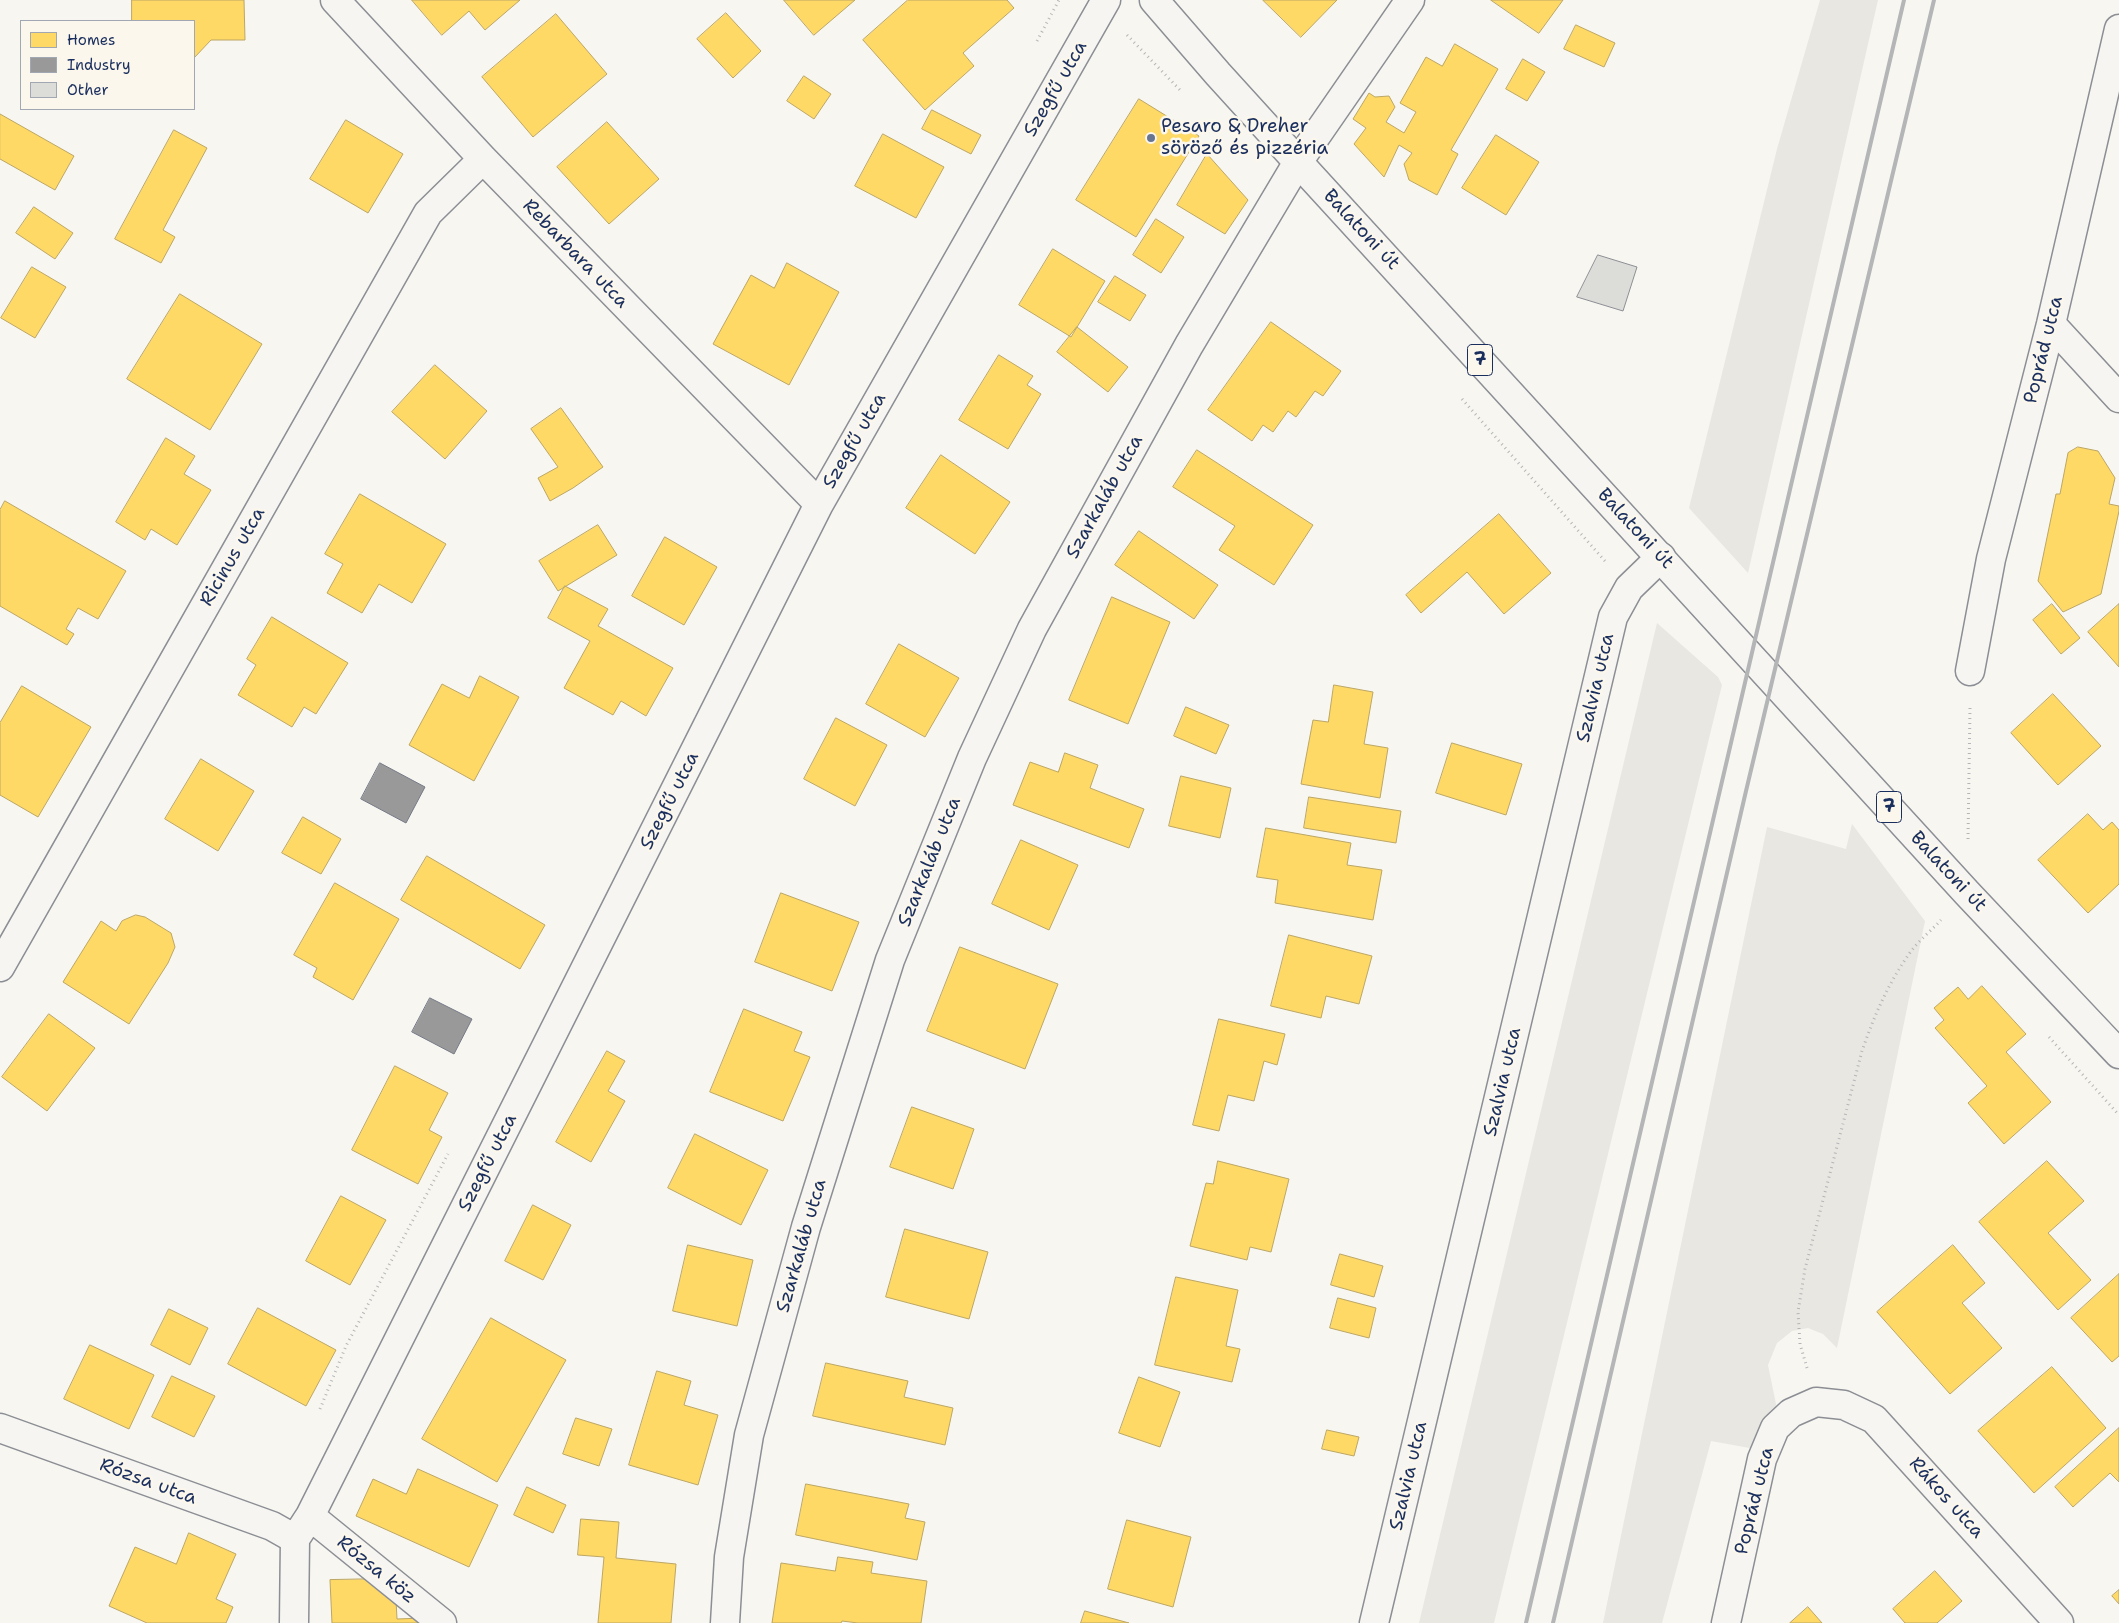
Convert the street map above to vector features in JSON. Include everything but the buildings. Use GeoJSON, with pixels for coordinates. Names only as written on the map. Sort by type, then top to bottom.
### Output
{"type":"FeatureCollection","features":[{"type":"Feature","properties":{"kind":"street","name":"Rebarbara utca"},"geometry":{"type":"LineString","coordinates":[[335,0],[483,159],[820,504]]}},
{"type":"Feature","properties":{"kind":"street","name":"Szegfű utca"},"geometry":{"type":"LineString","coordinates":[[295,1539],[310,1516],[820,504],[1106,0]]}},
{"type":"Feature","properties":{"kind":"street","name":"Balatoni út"},"geometry":{"type":"LineString","coordinates":[[1154,0],[1298,162],[1967,893],[2119,1054]]}},
{"type":"Feature","properties":{"kind":"street","name":"Szarkaláb utca"},"geometry":{"type":"LineString","coordinates":[[725,1623],[729,1557],[749,1435],[806,1227],[890,960],[972,758],[1032,629],[1188,345],[1298,162],[1410,0]]}},
{"type":"Feature","properties":{"kind":"street","name":"Poprád utca"},"geometry":{"type":"LineString","coordinates":[[1970,671],[1991,559],[2051,324],[2119,29]]}},
{"type":"Feature","properties":{"kind":"street","name":"Ricinus utca"},"geometry":{"type":"LineString","coordinates":[[0,967],[428,213],[483,159]]}},
{"type":"Feature","properties":{"kind":"street"},"geometry":{"type":"LineString","coordinates":[[2051,324],[2119,398]]}},
{"type":"Feature","properties":{"kind":"street","name":"Szalvia utca"},"geometry":{"type":"LineString","coordinates":[[1374,1623],[1613,617],[1629,588],[1661,558]]}},
{"type":"Feature","properties":{"kind":"street","name":"Poprád utca"},"geometry":{"type":"LineString","coordinates":[[1726,1623],[1762,1459],[1775,1428],[1791,1413],[1816,1402]]}},
{"type":"Feature","properties":{"kind":"street","name":"Rákos utca"},"geometry":{"type":"LineString","coordinates":[[1816,1402],[1844,1405],[1874,1419],[2059,1623]]}},
{"type":"Feature","properties":{"kind":"street","name":"Rózsa utca"},"geometry":{"type":"LineString","coordinates":[[0,1428],[272,1526],[295,1539]]}},
{"type":"Feature","properties":{"kind":"street","name":"Rózsa köz"},"geometry":{"type":"LineString","coordinates":[[310,1516],[442,1623]]}},
{"type":"Feature","properties":{"kind":"street"},"geometry":{"type":"LineString","coordinates":[[294,1623],[295,1539]]}},
{"type":"Feature","properties":{"kind":"path"},"geometry":{"type":"LineString","coordinates":[[1816,1402],[1800,1344],[1798,1312],[1805,1268],[1862,1051]]}},
{"type":"Feature","properties":{"kind":"shaded area"},"geometry":{"type":"Polygon","coordinates":[[[1820,0],[1878,0],[1748,573],[1689,508],[1777,149],[1820,0]]]}},
{"type":"Feature","properties":{"kind":"shaded area"},"geometry":{"type":"Polygon","coordinates":[[[1657,623],[1718,677],[1722,685],[1494,1623],[1419,1623],[1657,623]]]}},
{"type":"Feature","properties":{"kind":"shaded area"},"geometry":{"type":"Polygon","coordinates":[[[1852,824],[1925,921],[1837,1348],[1823,1334],[1808,1328],[1792,1331],[1777,1343],[1768,1365],[1777,1409],[1755,1449],[1711,1441],[1662,1623],[1603,1623],[1767,827],[1846,849],[1852,824]]]}},
{"type":"Feature","properties":{"kind":"railway"},"geometry":{"type":"LineString","coordinates":[[1526,1623],[1904,0]]}},
{"type":"Feature","properties":{"kind":"railway"},"geometry":{"type":"LineString","coordinates":[[1553,1623],[1746,791],[1934,0]]}},
{"type":"Feature","properties":{"kind":"place","name":"Pesaro & Dreher söröző és pizzéria"},"geometry":{"type":"Point","coordinates":[1151,138]}}]}
